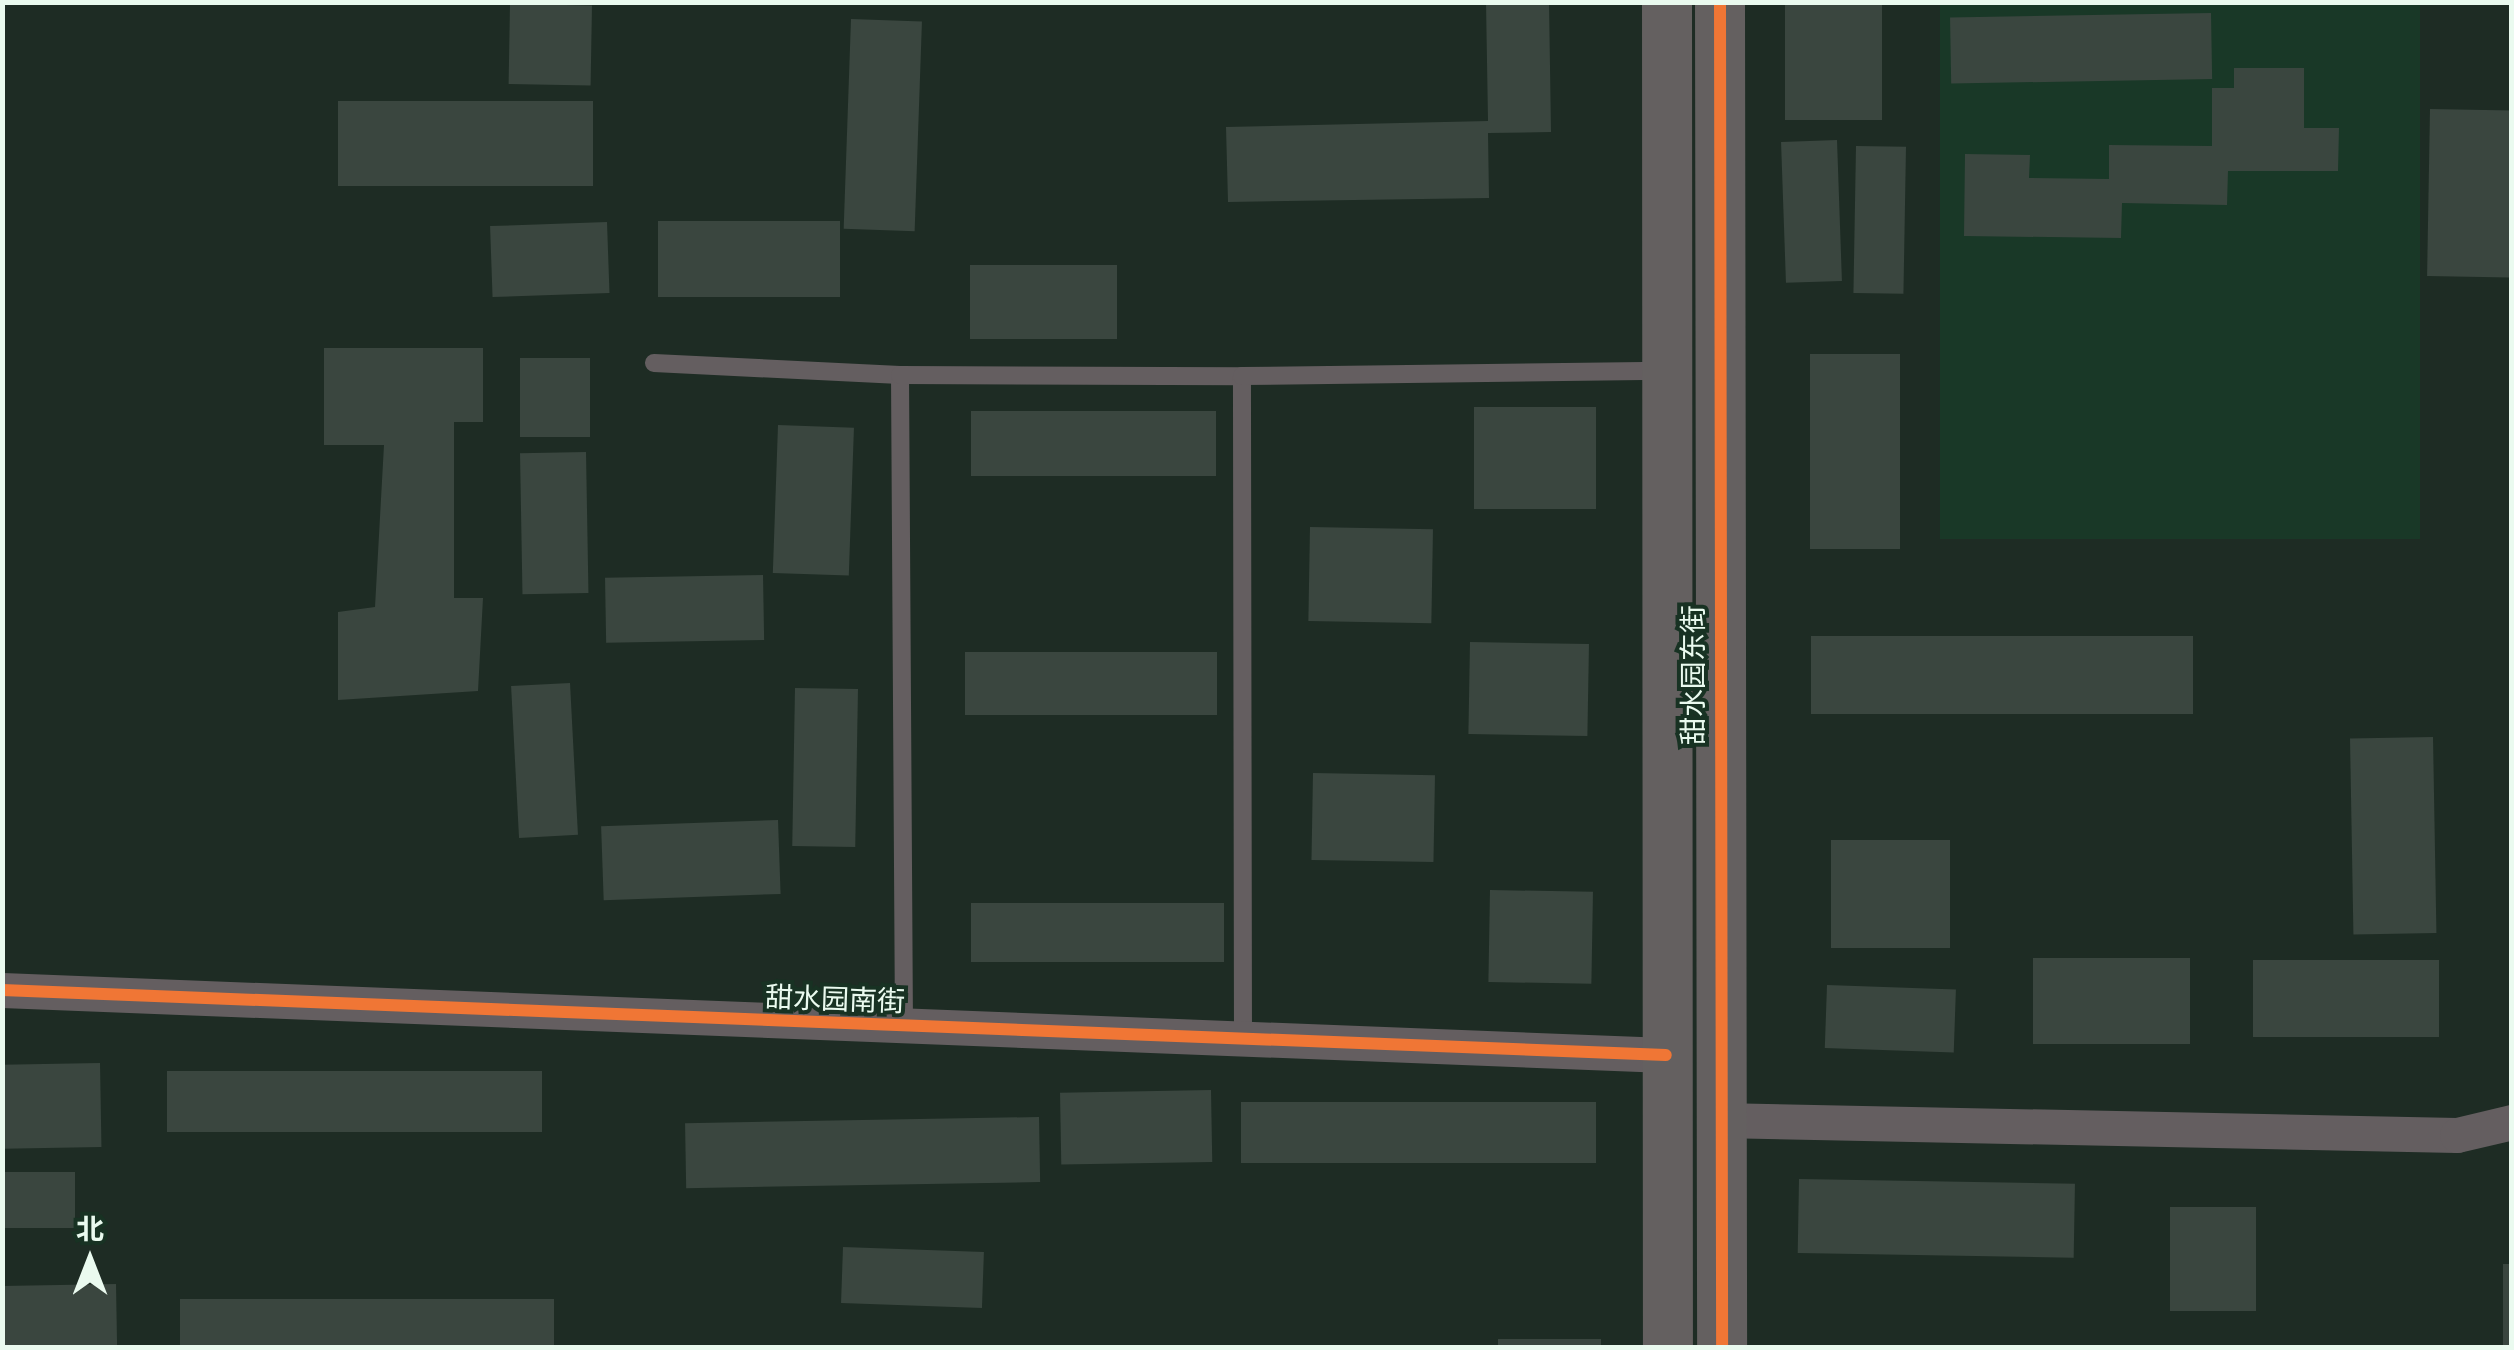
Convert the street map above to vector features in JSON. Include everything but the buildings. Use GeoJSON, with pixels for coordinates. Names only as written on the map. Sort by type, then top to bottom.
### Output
{"type":"FeatureCollection","features":[{"type":"Feature","properties":{"kind":"street","name":"甜水园东街"},"geometry":{"type":"LineString","coordinates":[[1667,2],[1668,1348]]}},
{"type":"Feature","properties":{"kind":"street","name":"甜水园东街"},"geometry":{"type":"LineString","coordinates":[[1720,2],[1718,1120],[1722,1348]]}},
{"type":"Feature","properties":{"kind":"street","name":"甜水园南街"},"geometry":{"type":"LineString","coordinates":[[2,990],[1243,1043],[1666,1055]]}},
{"type":"Feature","properties":{"kind":"street"},"geometry":{"type":"LineString","coordinates":[[1718,1120],[2457,1135],[2512,1122]]}},
{"type":"Feature","properties":{"kind":"lane"},"geometry":{"type":"LineString","coordinates":[[654,363],[900,374],[1242,376],[1668,371]]}},
{"type":"Feature","properties":{"kind":"lane"},"geometry":{"type":"LineString","coordinates":[[900,374],[904,1028]]}},
{"type":"Feature","properties":{"kind":"lane"},"geometry":{"type":"LineString","coordinates":[[1242,376],[1243,1043]]}},
{"type":"Feature","properties":{"kind":"shaded area"},"geometry":{"type":"Polygon","coordinates":[[[1940,3],[2420,3],[2420,539],[1940,539],[1940,3]]]}},
{"type":"Feature","properties":{"kind":"cycle path"},"geometry":{"type":"LineString","coordinates":[[1720,2],[1722,1348]]}},
{"type":"Feature","properties":{"kind":"cycle path"},"geometry":{"type":"LineString","coordinates":[[2,990],[1666,1055]]}}]}
